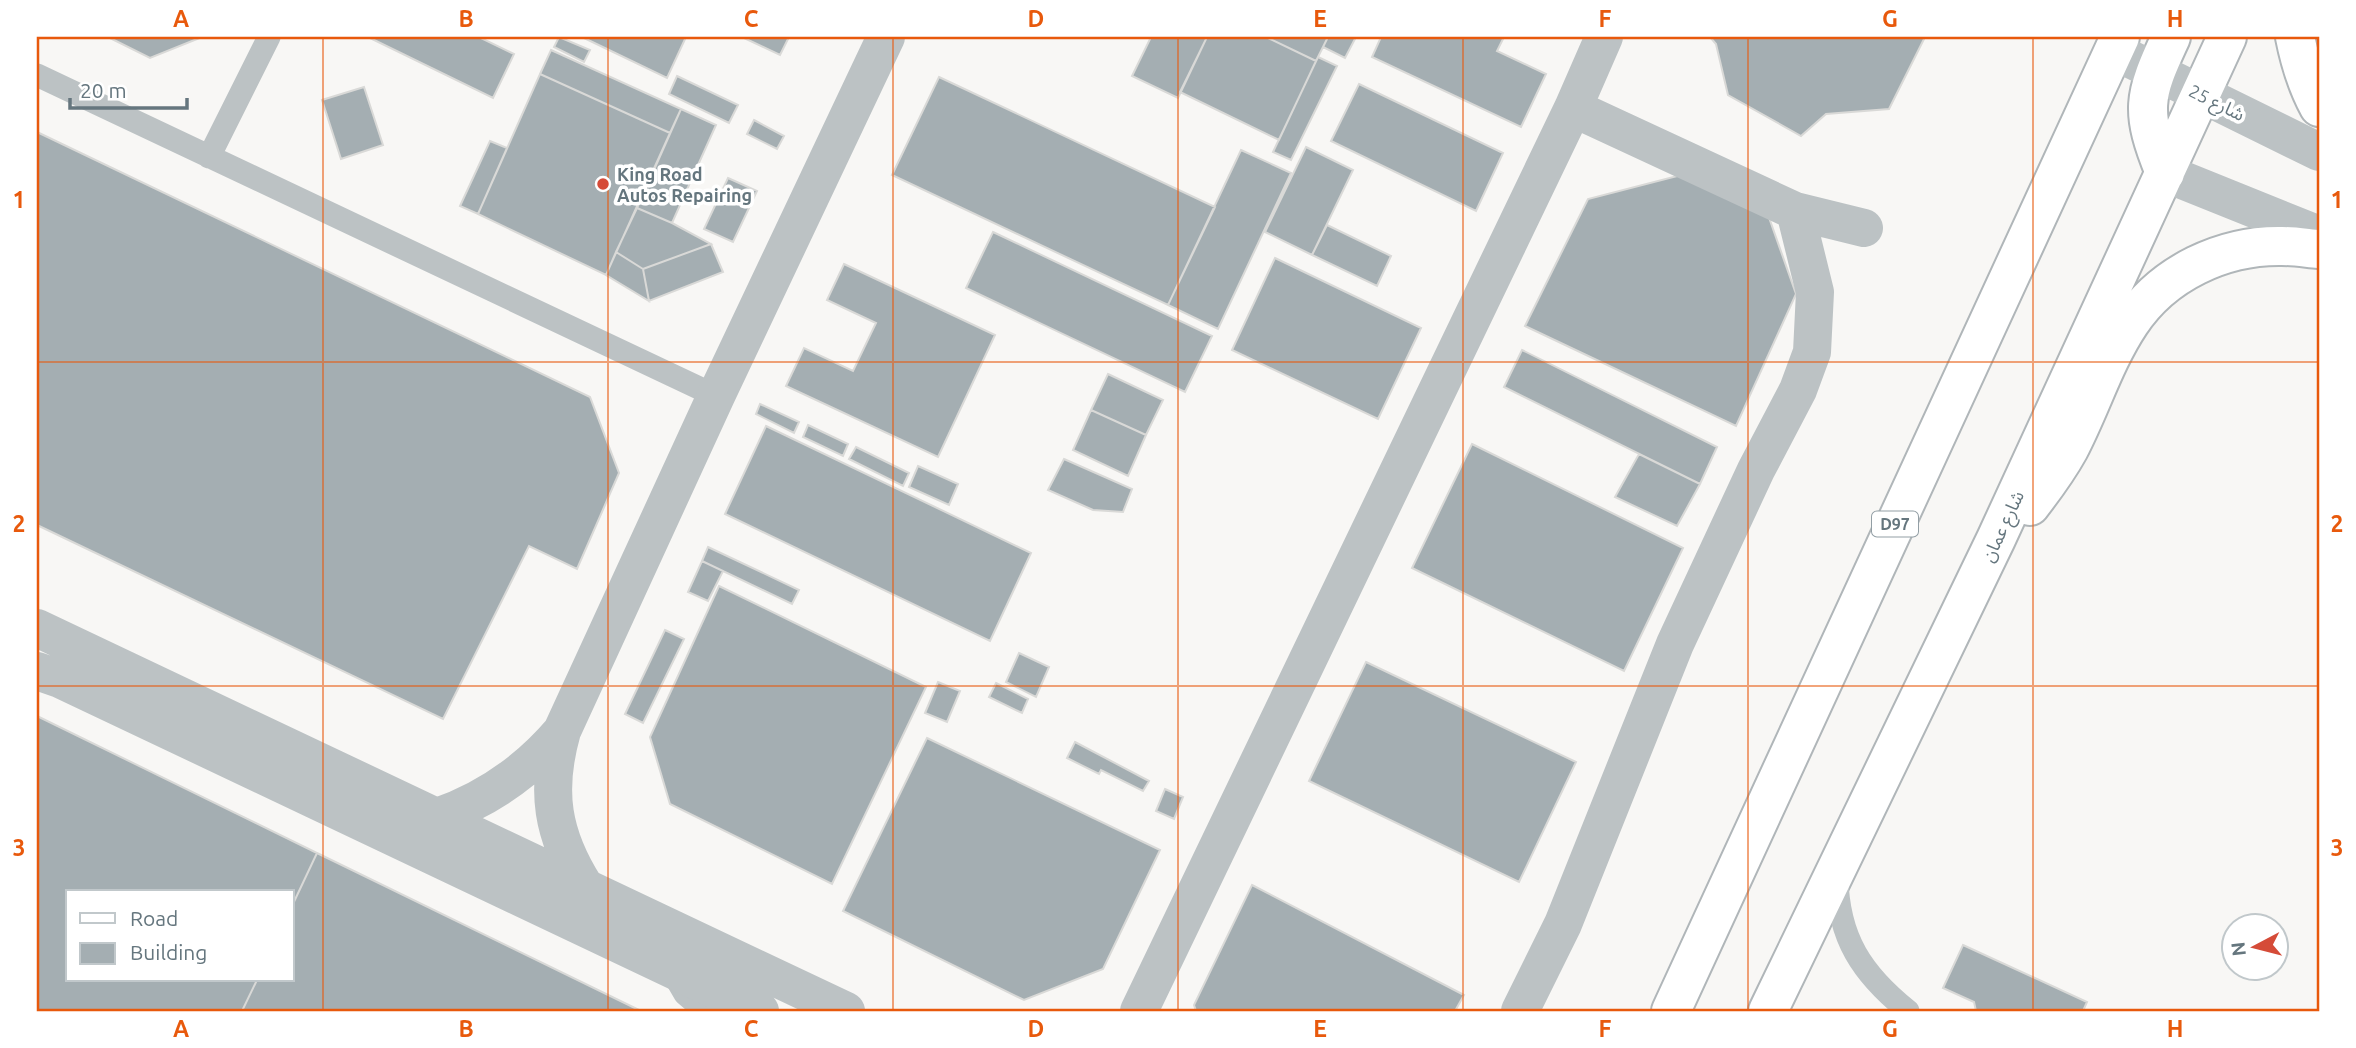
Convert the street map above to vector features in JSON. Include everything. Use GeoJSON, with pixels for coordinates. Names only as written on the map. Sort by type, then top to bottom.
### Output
{"type":"FeatureCollection","features":[{"type":"Feature","properties":{"kind":"main road"},"geometry":{"type":"LineString","coordinates":[[2165,173],[2147,120],[2148,95],[2155,71],[2171,37]]}},
{"type":"Feature","properties":{"kind":"main road","name":"شارع عمان"},"geometry":{"type":"LineString","coordinates":[[1768,1011],[1996,539],[2227,37]]}},
{"type":"Feature","properties":{"kind":"main road"},"geometry":{"type":"LineString","coordinates":[[2295,37],[2311,93],[2319,107]]}},
{"type":"Feature","properties":{"kind":"main road","name":"D97"},"geometry":{"type":"LineString","coordinates":[[1671,1011],[2117,44]]}},
{"type":"Feature","properties":{"kind":"main road"},"geometry":{"type":"LineString","coordinates":[[1996,539],[2025,512],[2049,482],[2069,449],[2115,349],[2131,322],[2151,298],[2176,277],[2203,261],[2228,252],[2282,246],[2319,249]]}},
{"type":"Feature","properties":{"kind":"street"},"geometry":{"type":"LineString","coordinates":[[585,887],[566,852],[554,812],[553,772],[562,732],[716,396],[886,37]]}},
{"type":"Feature","properties":{"kind":"street"},"geometry":{"type":"LineString","coordinates":[[1139,1011],[1573,108],[1604,37]]}},
{"type":"Feature","properties":{"kind":"street","name":"شارع 25"},"geometry":{"type":"LineString","coordinates":[[2117,44],[2155,71],[2319,152]]}},
{"type":"Feature","properties":{"kind":"street"},"geometry":{"type":"LineString","coordinates":[[1573,108],[1795,211],[1864,229]]}},
{"type":"Feature","properties":{"kind":"street"},"geometry":{"type":"LineString","coordinates":[[2165,173],[2319,235]]}},
{"type":"Feature","properties":{"kind":"street"},"geometry":{"type":"LineString","coordinates":[[1520,1011],[1563,924],[1675,644],[1756,470],[1798,390],[1812,352],[1815,292],[1795,211]]}},
{"type":"Feature","properties":{"kind":"street"},"geometry":{"type":"LineString","coordinates":[[37,628],[846,1011]]}},
{"type":"Feature","properties":{"kind":"street"},"geometry":{"type":"LineString","coordinates":[[37,671],[47,673],[760,1011]]}},
{"type":"Feature","properties":{"kind":"street"},"geometry":{"type":"LineString","coordinates":[[437,817],[471,804],[502,786],[534,761],[562,732]]}},
{"type":"Feature","properties":{"kind":"lane"},"geometry":{"type":"LineString","coordinates":[[209,157],[269,37]]}},
{"type":"Feature","properties":{"kind":"lane"},"geometry":{"type":"LineString","coordinates":[[37,75],[716,396]]}},
{"type":"Feature","properties":{"kind":"lane"},"geometry":{"type":"LineString","coordinates":[[1837,869],[1837,900],[1844,930],[1857,958],[1876,984],[1908,1011]]}},
{"type":"Feature","properties":{"kind":"lane"},"geometry":{"type":"LineString","coordinates":[[671,969],[685,994],[705,1011]]}},
{"type":"Feature","properties":{"kind":"building"},"geometry":{"type":"Polygon","coordinates":[[[108,37],[202,37],[150,58],[108,37]]]}},
{"type":"Feature","properties":{"kind":"building"},"geometry":{"type":"Polygon","coordinates":[[[368,37],[479,37],[514,54],[493,98],[368,37]]]}},
{"type":"Feature","properties":{"kind":"building"},"geometry":{"type":"Polygon","coordinates":[[[559,37],[590,50],[584,62],[554,47],[559,37]]]}},
{"type":"Feature","properties":{"kind":"building"},"geometry":{"type":"Polygon","coordinates":[[[582,37],[686,37],[667,78],[582,37]]]}},
{"type":"Feature","properties":{"kind":"building"},"geometry":{"type":"Polygon","coordinates":[[[742,37],[789,37],[780,55],[742,37]]]}},
{"type":"Feature","properties":{"kind":"building"},"geometry":{"type":"Polygon","coordinates":[[[1151,37],[1207,37],[1178,98],[1132,76],[1151,37]]]}},
{"type":"Feature","properties":{"kind":"building"},"geometry":{"type":"Polygon","coordinates":[[[1207,37],[1266,37],[1316,61],[1279,140],[1180,92],[1207,37]]]}},
{"type":"Feature","properties":{"kind":"building"},"geometry":{"type":"Polygon","coordinates":[[[1266,37],[1328,37],[1316,61],[1266,37]]]}},
{"type":"Feature","properties":{"kind":"building"},"geometry":{"type":"Polygon","coordinates":[[[1328,37],[1356,37],[1345,58],[1323,47],[1328,37]]]}},
{"type":"Feature","properties":{"kind":"building"},"geometry":{"type":"Polygon","coordinates":[[[1381,37],[1504,37],[1497,51],[1546,74],[1521,127],[1372,57],[1381,37]]]}},
{"type":"Feature","properties":{"kind":"building"},"geometry":{"type":"Polygon","coordinates":[[[1710,37],[1925,37],[1889,109],[1826,114],[1801,136],[1728,95],[1716,44],[1710,37]]]}},
{"type":"Feature","properties":{"kind":"building"},"geometry":{"type":"Polygon","coordinates":[[[551,50],[681,109],[670,133],[540,74],[551,50]]]}},
{"type":"Feature","properties":{"kind":"building"},"geometry":{"type":"Polygon","coordinates":[[[1318,57],[1337,66],[1291,160],[1273,152],[1318,57]]]}},
{"type":"Feature","properties":{"kind":"building"},"geometry":{"type":"Polygon","coordinates":[[[540,74],[670,133],[606,275],[478,214],[540,74]]]}},
{"type":"Feature","properties":{"kind":"building"},"geometry":{"type":"Polygon","coordinates":[[[677,76],[738,105],[729,123],[669,94],[677,76]]]}},
{"type":"Feature","properties":{"kind":"building"},"geometry":{"type":"Polygon","coordinates":[[[939,77],[1215,207],[1168,305],[892,175],[939,77]]]}},
{"type":"Feature","properties":{"kind":"building"},"geometry":{"type":"Polygon","coordinates":[[[1359,84],[1503,153],[1476,211],[1331,141],[1359,84]]]}},
{"type":"Feature","properties":{"kind":"building"},"geometry":{"type":"Polygon","coordinates":[[[364,87],[383,145],[341,159],[322,100],[364,87]]]}},
{"type":"Feature","properties":{"kind":"building"},"geometry":{"type":"Polygon","coordinates":[[[681,109],[716,125],[672,223],[637,208],[681,109]]]}},
{"type":"Feature","properties":{"kind":"building"},"geometry":{"type":"Polygon","coordinates":[[[754,120],[784,136],[777,149],[747,134],[754,120]]]}},
{"type":"Feature","properties":{"kind":"building"},"geometry":{"type":"Polygon","coordinates":[[[37,132],[590,397],[619,473],[577,569],[529,546],[443,719],[37,525],[37,132]]]}},
{"type":"Feature","properties":{"kind":"building"},"geometry":{"type":"Polygon","coordinates":[[[490,141],[507,148],[478,214],[460,206],[490,141]]]}},
{"type":"Feature","properties":{"kind":"building"},"geometry":{"type":"Polygon","coordinates":[[[1306,147],[1353,170],[1312,255],[1265,232],[1306,147]]]}},
{"type":"Feature","properties":{"kind":"building"},"geometry":{"type":"Polygon","coordinates":[[[1241,150],[1291,173],[1218,329],[1168,305],[1241,150]]]}},
{"type":"Feature","properties":{"kind":"building"},"geometry":{"type":"Polygon","coordinates":[[[1681,175],[1766,209],[1796,294],[1736,426],[1525,326],[1588,199],[1681,175]]]}},
{"type":"Feature","properties":{"kind":"building"},"geometry":{"type":"Polygon","coordinates":[[[728,178],[757,191],[733,242],[704,229],[728,178]]]}},
{"type":"Feature","properties":{"kind":"building"},"geometry":{"type":"Polygon","coordinates":[[[637,208],[711,244],[643,269],[616,252],[637,208]]]}},
{"type":"Feature","properties":{"kind":"building"},"geometry":{"type":"Polygon","coordinates":[[[1327,225],[1391,256],[1377,286],[1312,255],[1327,225]]]}},
{"type":"Feature","properties":{"kind":"building"},"geometry":{"type":"Polygon","coordinates":[[[993,232],[1212,336],[1185,392],[966,288],[993,232]]]}},
{"type":"Feature","properties":{"kind":"building"},"geometry":{"type":"Polygon","coordinates":[[[711,244],[723,272],[649,301],[643,269],[711,244]]]}},
{"type":"Feature","properties":{"kind":"building"},"geometry":{"type":"Polygon","coordinates":[[[616,252],[643,269],[649,301],[606,275],[616,252]]]}},
{"type":"Feature","properties":{"kind":"building"},"geometry":{"type":"Polygon","coordinates":[[[1275,258],[1421,328],[1378,419],[1232,350],[1275,258]]]}},
{"type":"Feature","properties":{"kind":"building"},"geometry":{"type":"Polygon","coordinates":[[[844,264],[995,335],[938,457],[786,386],[804,348],[853,371],[876,323],[827,300],[844,264]]]}},
{"type":"Feature","properties":{"kind":"building"},"geometry":{"type":"Polygon","coordinates":[[[1522,350],[1717,447],[1700,484],[1504,387],[1522,350]]]}},
{"type":"Feature","properties":{"kind":"building"},"geometry":{"type":"Polygon","coordinates":[[[1108,374],[1163,400],[1146,435],[1091,410],[1108,374]]]}},
{"type":"Feature","properties":{"kind":"building"},"geometry":{"type":"Polygon","coordinates":[[[760,404],[799,422],[794,433],[756,414],[760,404]]]}},
{"type":"Feature","properties":{"kind":"building"},"geometry":{"type":"Polygon","coordinates":[[[1091,410],[1146,435],[1128,476],[1073,450],[1091,410]]]}},
{"type":"Feature","properties":{"kind":"building"},"geometry":{"type":"Polygon","coordinates":[[[808,425],[848,444],[843,456],[803,437],[808,425]]]}},
{"type":"Feature","properties":{"kind":"building"},"geometry":{"type":"Polygon","coordinates":[[[766,426],[1031,553],[990,641],[725,514],[766,426]]]}},
{"type":"Feature","properties":{"kind":"building"},"geometry":{"type":"Polygon","coordinates":[[[1472,444],[1683,548],[1624,671],[1412,568],[1472,444]]]}},
{"type":"Feature","properties":{"kind":"building"},"geometry":{"type":"Polygon","coordinates":[[[856,447],[909,473],[903,486],[849,459],[856,447]]]}},
{"type":"Feature","properties":{"kind":"building"},"geometry":{"type":"Polygon","coordinates":[[[1639,454],[1700,484],[1677,526],[1615,497],[1639,454]]]}},
{"type":"Feature","properties":{"kind":"building"},"geometry":{"type":"Polygon","coordinates":[[[1064,459],[1132,489],[1123,512],[1093,510],[1048,490],[1064,459]]]}},
{"type":"Feature","properties":{"kind":"building"},"geometry":{"type":"Polygon","coordinates":[[[918,466],[958,484],[949,505],[909,487],[918,466]]]}},
{"type":"Feature","properties":{"kind":"building"},"geometry":{"type":"Polygon","coordinates":[[[708,547],[799,590],[792,604],[702,561],[708,547]]]}},
{"type":"Feature","properties":{"kind":"building"},"geometry":{"type":"Polygon","coordinates":[[[702,561],[723,571],[708,601],[688,592],[702,561]]]}},
{"type":"Feature","properties":{"kind":"building"},"geometry":{"type":"Polygon","coordinates":[[[719,586],[926,687],[832,884],[670,804],[650,737],[719,586]]]}},
{"type":"Feature","properties":{"kind":"building"},"geometry":{"type":"Polygon","coordinates":[[[665,630],[684,639],[643,723],[625,714],[665,630]]]}},
{"type":"Feature","properties":{"kind":"building"},"geometry":{"type":"Polygon","coordinates":[[[1019,653],[1049,667],[1036,697],[1006,682],[1019,653]]]}},
{"type":"Feature","properties":{"kind":"building"},"geometry":{"type":"Polygon","coordinates":[[[1366,662],[1576,762],[1519,882],[1309,781],[1366,662]]]}},
{"type":"Feature","properties":{"kind":"building"},"geometry":{"type":"Polygon","coordinates":[[[938,682],[960,691],[947,722],[925,713],[938,682]]]}},
{"type":"Feature","properties":{"kind":"building"},"geometry":{"type":"Polygon","coordinates":[[[996,683],[1028,699],[1022,713],[989,697],[996,683]]]}},
{"type":"Feature","properties":{"kind":"building"},"geometry":{"type":"Polygon","coordinates":[[[37,716],[317,853],[294,902],[294,890],[66,890],[66,982],[256,982],[242,1011],[37,1011],[37,716]]]}},
{"type":"Feature","properties":{"kind":"building"},"geometry":{"type":"Polygon","coordinates":[[[927,738],[1160,850],[1103,969],[1024,1000],[843,911],[927,738]]]}},
{"type":"Feature","properties":{"kind":"building"},"geometry":{"type":"Polygon","coordinates":[[[1075,742],[1149,781],[1143,791],[1101,770],[1099,774],[1067,758],[1075,742]]]}},
{"type":"Feature","properties":{"kind":"building"},"geometry":{"type":"Polygon","coordinates":[[[1165,789],[1183,797],[1174,819],[1156,811],[1165,789]]]}},
{"type":"Feature","properties":{"kind":"building"},"geometry":{"type":"Polygon","coordinates":[[[317,853],[641,1011],[242,1011],[256,982],[294,982],[294,902],[317,853]]]}},
{"type":"Feature","properties":{"kind":"building"},"geometry":{"type":"Polygon","coordinates":[[[1252,885],[1464,995],[1455,1011],[1196,1011],[1194,1005],[1252,885]]]}},
{"type":"Feature","properties":{"kind":"building"},"geometry":{"type":"Polygon","coordinates":[[[1963,945],[2087,1002],[2083,1011],[1976,1011],[1974,1002],[1943,988],[1963,945]]]}},
{"type":"Feature","properties":{"kind":"place","name":"King Road Autos Repairing"},"geometry":{"type":"Point","coordinates":[603,184]}}]}
